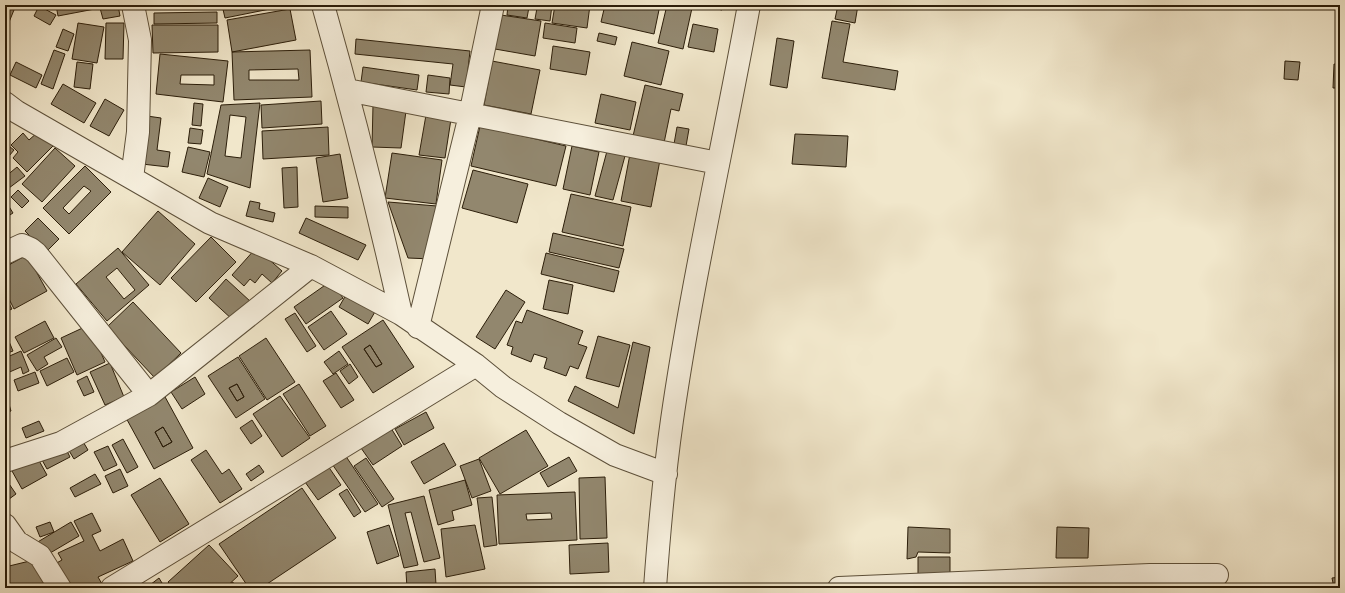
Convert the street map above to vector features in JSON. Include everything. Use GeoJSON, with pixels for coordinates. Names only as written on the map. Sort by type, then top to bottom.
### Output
{"type":"FeatureCollection","features":[{"type":"Feature","properties":{"kind":"street"},"geometry":{"type":"LineString","coordinates":[[132,178],[138,132],[140,40],[133,5]]}},
{"type":"Feature","properties":{"kind":"street"},"geometry":{"type":"LineString","coordinates":[[323,5],[347,90],[359,143],[409,320]]}},
{"type":"Feature","properties":{"kind":"street"},"geometry":{"type":"LineString","coordinates":[[409,320],[470,115],[494,5]]}},
{"type":"Feature","properties":{"kind":"street"},"geometry":{"type":"LineString","coordinates":[[655,588],[660,525],[672,421],[693,292],[749,5]]}},
{"type":"Feature","properties":{"kind":"street"},"geometry":{"type":"LineString","coordinates":[[347,90],[718,163]]}},
{"type":"Feature","properties":{"kind":"street"},"geometry":{"type":"LineString","coordinates":[[5,103],[17,112],[210,223],[311,266],[409,320],[476,365],[503,387],[559,424],[615,455],[666,474]]}},
{"type":"Feature","properties":{"kind":"street"},"geometry":{"type":"LineString","coordinates":[[5,253],[22,245],[36,253],[149,395]]}},
{"type":"Feature","properties":{"kind":"street"},"geometry":{"type":"LineString","coordinates":[[5,461],[61,443],[149,395],[311,266]]}},
{"type":"Feature","properties":{"kind":"street"},"geometry":{"type":"LineString","coordinates":[[112,588],[476,365]]}},
{"type":"Feature","properties":{"kind":"street"},"geometry":{"type":"LineString","coordinates":[[5,524],[17,542],[40,556],[60,588]]}},
{"type":"Feature","properties":{"kind":"street"},"geometry":{"type":"LineString","coordinates":[[839,588],[1150,576],[1217,576]]}},
{"type":"Feature","properties":{"kind":"building"},"geometry":{"type":"Polygon","coordinates":[[[5,5],[16,5],[5,32],[5,5]]]}},
{"type":"Feature","properties":{"kind":"building"},"geometry":{"type":"Polygon","coordinates":[[[56,5],[118,5],[120,16],[103,19],[100,8],[58,16],[56,5]]]}},
{"type":"Feature","properties":{"kind":"building"},"geometry":{"type":"Polygon","coordinates":[[[222,5],[290,5],[225,18],[222,5]]]}},
{"type":"Feature","properties":{"kind":"building"},"geometry":{"type":"Polygon","coordinates":[[[508,5],[552,5],[550,21],[535,19],[537,8],[529,7],[527,18],[507,15],[508,5]]]}},
{"type":"Feature","properties":{"kind":"building"},"geometry":{"type":"Polygon","coordinates":[[[555,5],[590,5],[587,28],[552,23],[555,5]]]}},
{"type":"Feature","properties":{"kind":"building"},"geometry":{"type":"Polygon","coordinates":[[[605,5],[660,5],[654,34],[601,22],[605,5]]]}},
{"type":"Feature","properties":{"kind":"building"},"geometry":{"type":"Polygon","coordinates":[[[667,5],[679,5],[692,8],[683,49],[658,43],[667,5]]]}},
{"type":"Feature","properties":{"kind":"building"},"geometry":{"type":"Polygon","coordinates":[[[704,5],[723,5],[722,10],[704,5]]]}},
{"type":"Feature","properties":{"kind":"building"},"geometry":{"type":"Polygon","coordinates":[[[838,5],[858,5],[855,23],[835,19],[838,5]]]}},
{"type":"Feature","properties":{"kind":"building"},"geometry":{"type":"Polygon","coordinates":[[[39,6],[56,15],[50,25],[34,16],[39,6]]]}},
{"type":"Feature","properties":{"kind":"building"},"geometry":{"type":"Polygon","coordinates":[[[290,9],[296,40],[232,52],[227,20],[290,9]]]}},
{"type":"Feature","properties":{"kind":"building"},"geometry":{"type":"Polygon","coordinates":[[[217,12],[217,23],[154,24],[154,13],[217,12]]]}},
{"type":"Feature","properties":{"kind":"building"},"geometry":{"type":"Polygon","coordinates":[[[501,15],[541,21],[535,56],[495,49],[501,15]]]}},
{"type":"Feature","properties":{"kind":"building"},"geometry":{"type":"Polygon","coordinates":[[[832,21],[850,24],[843,62],[898,71],[895,90],[822,78],[832,21]]]}},
{"type":"Feature","properties":{"kind":"building"},"geometry":{"type":"Polygon","coordinates":[[[78,23],[104,27],[97,63],[72,59],[78,23]]]}},
{"type":"Feature","properties":{"kind":"building"},"geometry":{"type":"Polygon","coordinates":[[[106,23],[124,23],[123,59],[105,59],[106,23]]]}},
{"type":"Feature","properties":{"kind":"building"},"geometry":{"type":"Polygon","coordinates":[[[545,23],[577,28],[575,43],[543,38],[545,23]]]}},
{"type":"Feature","properties":{"kind":"building"},"geometry":{"type":"Polygon","coordinates":[[[693,24],[718,29],[714,52],[688,47],[693,24]]]}},
{"type":"Feature","properties":{"kind":"building"},"geometry":{"type":"Polygon","coordinates":[[[152,25],[218,25],[218,52],[153,53],[152,25]]]}},
{"type":"Feature","properties":{"kind":"building"},"geometry":{"type":"Polygon","coordinates":[[[63,29],[74,34],[68,51],[56,47],[63,29]]]}},
{"type":"Feature","properties":{"kind":"building"},"geometry":{"type":"Polygon","coordinates":[[[599,33],[617,37],[615,45],[597,41],[599,33]]]}},
{"type":"Feature","properties":{"kind":"building"},"geometry":{"type":"Polygon","coordinates":[[[777,38],[794,41],[787,88],[770,85],[777,38]]]}},
{"type":"Feature","properties":{"kind":"building"},"geometry":{"type":"Polygon","coordinates":[[[356,39],[470,51],[466,87],[450,85],[453,64],[355,54],[356,39]]]}},
{"type":"Feature","properties":{"kind":"building"},"geometry":{"type":"Polygon","coordinates":[[[632,42],[669,51],[661,85],[624,76],[632,42]]]}},
{"type":"Feature","properties":{"kind":"building"},"geometry":{"type":"Polygon","coordinates":[[[553,46],[590,52],[586,75],[550,69],[553,46]]]}},
{"type":"Feature","properties":{"kind":"building"},"geometry":{"type":"Polygon","coordinates":[[[54,50],[65,54],[53,89],[41,84],[54,50]]]}},
{"type":"Feature","properties":{"kind":"building"},"geometry":{"type":"Polygon","coordinates":[[[310,50],[312,97],[234,100],[232,52],[310,50]],[[298,69],[249,70],[249,80],[299,80],[298,69]]]}},
{"type":"Feature","properties":{"kind":"building"},"geometry":{"type":"Polygon","coordinates":[[[160,54],[228,61],[223,102],[156,94],[160,54]],[[181,75],[180,84],[214,85],[214,75],[181,75]]]}},
{"type":"Feature","properties":{"kind":"building"},"geometry":{"type":"Polygon","coordinates":[[[492,61],[540,70],[531,114],[484,105],[492,61]]]}},
{"type":"Feature","properties":{"kind":"building"},"geometry":{"type":"Polygon","coordinates":[[[1285,61],[1300,62],[1298,80],[1284,79],[1285,61]]]}},
{"type":"Feature","properties":{"kind":"building"},"geometry":{"type":"Polygon","coordinates":[[[16,62],[42,75],[36,88],[10,75],[16,62]]]}},
{"type":"Feature","properties":{"kind":"building"},"geometry":{"type":"Polygon","coordinates":[[[77,62],[93,64],[90,89],[74,87],[77,62]]]}},
{"type":"Feature","properties":{"kind":"building"},"geometry":{"type":"Polygon","coordinates":[[[1334,64],[1340,65],[1340,88],[1333,88],[1334,64]]]}},
{"type":"Feature","properties":{"kind":"building"},"geometry":{"type":"Polygon","coordinates":[[[363,67],[419,75],[417,90],[361,82],[363,67]]]}},
{"type":"Feature","properties":{"kind":"building"},"geometry":{"type":"Polygon","coordinates":[[[428,75],[450,78],[449,94],[426,92],[428,75]]]}},
{"type":"Feature","properties":{"kind":"building"},"geometry":{"type":"Polygon","coordinates":[[[63,84],[96,103],[84,123],[51,104],[63,84]]]}},
{"type":"Feature","properties":{"kind":"building"},"geometry":{"type":"Polygon","coordinates":[[[645,85],[683,94],[679,111],[671,109],[664,143],[633,136],[645,85]]]}},
{"type":"Feature","properties":{"kind":"building"},"geometry":{"type":"Polygon","coordinates":[[[601,94],[636,102],[630,130],[595,123],[601,94]]]}},
{"type":"Feature","properties":{"kind":"building"},"geometry":{"type":"Polygon","coordinates":[[[105,99],[124,110],[109,136],[90,126],[105,99]]]}},
{"type":"Feature","properties":{"kind":"building"},"geometry":{"type":"Polygon","coordinates":[[[321,101],[322,124],[262,128],[261,105],[321,101]]]}},
{"type":"Feature","properties":{"kind":"building"},"geometry":{"type":"Polygon","coordinates":[[[194,103],[203,104],[201,126],[192,125],[194,103]]]}},
{"type":"Feature","properties":{"kind":"building"},"geometry":{"type":"Polygon","coordinates":[[[260,103],[250,188],[207,174],[221,105],[260,103]],[[230,115],[225,156],[241,158],[246,117],[230,115]]]}},
{"type":"Feature","properties":{"kind":"building"},"geometry":{"type":"Polygon","coordinates":[[[373,105],[406,111],[401,148],[372,147],[373,105]]]}},
{"type":"Feature","properties":{"kind":"building"},"geometry":{"type":"Polygon","coordinates":[[[426,115],[451,119],[445,158],[419,155],[426,115]]]}},
{"type":"Feature","properties":{"kind":"building"},"geometry":{"type":"Polygon","coordinates":[[[147,116],[161,118],[157,150],[170,152],[168,167],[142,164],[147,116]]]}},
{"type":"Feature","properties":{"kind":"building"},"geometry":{"type":"Polygon","coordinates":[[[480,126],[566,146],[556,186],[471,166],[480,126]]]}},
{"type":"Feature","properties":{"kind":"building"},"geometry":{"type":"Polygon","coordinates":[[[328,127],[329,155],[263,159],[262,131],[328,127]]]}},
{"type":"Feature","properties":{"kind":"building"},"geometry":{"type":"Polygon","coordinates":[[[677,127],[689,129],[686,146],[674,144],[677,127]]]}},
{"type":"Feature","properties":{"kind":"building"},"geometry":{"type":"Polygon","coordinates":[[[190,128],[203,130],[201,144],[188,143],[190,128]]]}},
{"type":"Feature","properties":{"kind":"building"},"geometry":{"type":"Polygon","coordinates":[[[38,132],[53,146],[27,172],[13,158],[18,152],[11,145],[23,133],[29,140],[38,132]]]}},
{"type":"Feature","properties":{"kind":"building"},"geometry":{"type":"Polygon","coordinates":[[[795,134],[848,136],[846,167],[792,164],[795,134]]]}},
{"type":"Feature","properties":{"kind":"building"},"geometry":{"type":"Polygon","coordinates":[[[5,143],[14,150],[5,161],[5,143]]]}},
{"type":"Feature","properties":{"kind":"building"},"geometry":{"type":"Polygon","coordinates":[[[572,146],[599,152],[590,195],[563,189],[572,146]]]}},
{"type":"Feature","properties":{"kind":"building"},"geometry":{"type":"Polygon","coordinates":[[[188,147],[210,152],[204,177],[182,172],[188,147]]]}},
{"type":"Feature","properties":{"kind":"building"},"geometry":{"type":"Polygon","coordinates":[[[55,148],[75,166],[42,202],[22,184],[55,148]]]}},
{"type":"Feature","properties":{"kind":"building"},"geometry":{"type":"Polygon","coordinates":[[[607,151],[625,156],[613,200],[595,196],[607,151]]]}},
{"type":"Feature","properties":{"kind":"building"},"geometry":{"type":"Polygon","coordinates":[[[392,153],[442,160],[436,204],[385,198],[392,153]]]}},
{"type":"Feature","properties":{"kind":"building"},"geometry":{"type":"Polygon","coordinates":[[[340,154],[348,198],[323,202],[316,158],[340,154]]]}},
{"type":"Feature","properties":{"kind":"building"},"geometry":{"type":"Polygon","coordinates":[[[630,154],[660,160],[651,207],[621,201],[630,154]]]}},
{"type":"Feature","properties":{"kind":"building"},"geometry":{"type":"Polygon","coordinates":[[[85,166],[111,192],[69,234],[43,208],[85,166]],[[84,186],[63,208],[69,214],[91,191],[84,186]]]}},
{"type":"Feature","properties":{"kind":"building"},"geometry":{"type":"Polygon","coordinates":[[[17,167],[25,176],[5,191],[5,177],[17,167]]]}},
{"type":"Feature","properties":{"kind":"building"},"geometry":{"type":"Polygon","coordinates":[[[297,167],[298,207],[284,208],[282,168],[297,167]]]}},
{"type":"Feature","properties":{"kind":"building"},"geometry":{"type":"Polygon","coordinates":[[[473,170],[528,184],[517,223],[462,208],[473,170]]]}},
{"type":"Feature","properties":{"kind":"building"},"geometry":{"type":"Polygon","coordinates":[[[208,178],[228,187],[220,207],[199,198],[208,178]]]}},
{"type":"Feature","properties":{"kind":"building"},"geometry":{"type":"Polygon","coordinates":[[[18,190],[29,201],[22,208],[11,197],[18,190]]]}},
{"type":"Feature","properties":{"kind":"building"},"geometry":{"type":"Polygon","coordinates":[[[571,194],[631,207],[623,246],[562,232],[571,194]]]}},
{"type":"Feature","properties":{"kind":"building"},"geometry":{"type":"Polygon","coordinates":[[[5,200],[13,213],[5,218],[5,200]]]}},
{"type":"Feature","properties":{"kind":"building"},"geometry":{"type":"Polygon","coordinates":[[[250,201],[260,203],[259,209],[275,213],[273,222],[246,216],[250,201]]]}},
{"type":"Feature","properties":{"kind":"building"},"geometry":{"type":"Polygon","coordinates":[[[388,202],[437,206],[432,259],[408,258],[388,202]]]}},
{"type":"Feature","properties":{"kind":"building"},"geometry":{"type":"Polygon","coordinates":[[[315,206],[348,207],[348,218],[315,217],[315,206]]]}},
{"type":"Feature","properties":{"kind":"building"},"geometry":{"type":"Polygon","coordinates":[[[158,211],[195,244],[160,285],[122,252],[158,211]]]}},
{"type":"Feature","properties":{"kind":"building"},"geometry":{"type":"Polygon","coordinates":[[[38,218],[59,239],[46,252],[25,231],[38,218]]]}},
{"type":"Feature","properties":{"kind":"building"},"geometry":{"type":"Polygon","coordinates":[[[306,218],[366,245],[358,260],[299,233],[306,218]]]}},
{"type":"Feature","properties":{"kind":"building"},"geometry":{"type":"Polygon","coordinates":[[[553,233],[624,249],[619,268],[549,252],[553,233]]]}},
{"type":"Feature","properties":{"kind":"building"},"geometry":{"type":"Polygon","coordinates":[[[211,237],[236,262],[196,302],[171,278],[211,237]]]}},
{"type":"Feature","properties":{"kind":"building"},"geometry":{"type":"Polygon","coordinates":[[[118,248],[149,285],[107,321],[76,284],[118,248]],[[117,268],[106,277],[124,299],[135,290],[117,268]]]}},
{"type":"Feature","properties":{"kind":"building"},"geometry":{"type":"Polygon","coordinates":[[[256,248],[282,271],[272,283],[262,274],[255,283],[250,279],[244,286],[232,275],[256,248]]]}},
{"type":"Feature","properties":{"kind":"building"},"geometry":{"type":"Polygon","coordinates":[[[546,253],[619,271],[614,292],[541,274],[546,253]]]}},
{"type":"Feature","properties":{"kind":"building"},"geometry":{"type":"Polygon","coordinates":[[[27,255],[47,291],[14,309],[5,291],[5,267],[27,255]]]}},
{"type":"Feature","properties":{"kind":"building"},"geometry":{"type":"Polygon","coordinates":[[[226,279],[251,302],[234,321],[209,298],[226,279]]]}},
{"type":"Feature","properties":{"kind":"building"},"geometry":{"type":"Polygon","coordinates":[[[549,280],[573,285],[568,314],[543,309],[549,280]]]}},
{"type":"Feature","properties":{"kind":"building"},"geometry":{"type":"Polygon","coordinates":[[[331,281],[343,298],[306,324],[294,307],[331,281]]]}},
{"type":"Feature","properties":{"kind":"building"},"geometry":{"type":"Polygon","coordinates":[[[506,290],[525,302],[495,349],[476,337],[506,290]]]}},
{"type":"Feature","properties":{"kind":"building"},"geometry":{"type":"Polygon","coordinates":[[[347,293],[376,310],[368,324],[339,307],[347,293]]]}},
{"type":"Feature","properties":{"kind":"building"},"geometry":{"type":"Polygon","coordinates":[[[5,296],[12,309],[5,312],[5,296]]]}},
{"type":"Feature","properties":{"kind":"building"},"geometry":{"type":"Polygon","coordinates":[[[133,302],[181,353],[155,378],[107,327],[133,302]]]}},
{"type":"Feature","properties":{"kind":"building"},"geometry":{"type":"Polygon","coordinates":[[[527,310],[583,331],[578,344],[587,347],[578,369],[570,366],[566,376],[544,368],[547,358],[534,354],[531,362],[511,354],[513,347],[507,345],[516,321],[522,323],[527,310]]]}},
{"type":"Feature","properties":{"kind":"building"},"geometry":{"type":"Polygon","coordinates":[[[331,311],[347,334],[324,350],[308,327],[331,311]]]}},
{"type":"Feature","properties":{"kind":"building"},"geometry":{"type":"Polygon","coordinates":[[[295,313],[316,346],[307,352],[285,319],[295,313]]]}},
{"type":"Feature","properties":{"kind":"building"},"geometry":{"type":"Polygon","coordinates":[[[383,320],[414,367],[373,393],[342,347],[383,320]],[[370,345],[364,349],[376,367],[382,364],[370,345]]]}},
{"type":"Feature","properties":{"kind":"building"},"geometry":{"type":"Polygon","coordinates":[[[45,321],[54,338],[24,353],[15,337],[45,321]]]}},
{"type":"Feature","properties":{"kind":"building"},"geometry":{"type":"Polygon","coordinates":[[[89,325],[105,362],[77,375],[61,338],[89,325]]]}},
{"type":"Feature","properties":{"kind":"building"},"geometry":{"type":"Polygon","coordinates":[[[5,332],[13,351],[5,354],[5,332]]]}},
{"type":"Feature","properties":{"kind":"building"},"geometry":{"type":"Polygon","coordinates":[[[598,336],[630,345],[619,387],[586,378],[598,336]]]}},
{"type":"Feature","properties":{"kind":"building"},"geometry":{"type":"Polygon","coordinates":[[[56,338],[62,347],[44,357],[48,364],[37,371],[27,355],[56,338]]]}},
{"type":"Feature","properties":{"kind":"building"},"geometry":{"type":"Polygon","coordinates":[[[266,338],[295,382],[267,400],[239,356],[266,338]]]}},
{"type":"Feature","properties":{"kind":"building"},"geometry":{"type":"Polygon","coordinates":[[[633,342],[650,347],[634,434],[568,401],[575,386],[618,408],[633,342]]]}},
{"type":"Feature","properties":{"kind":"building"},"geometry":{"type":"Polygon","coordinates":[[[370,345],[382,364],[376,367],[364,349],[370,345]]]}},
{"type":"Feature","properties":{"kind":"building"},"geometry":{"type":"Polygon","coordinates":[[[21,351],[29,371],[23,374],[21,367],[5,374],[5,358],[21,351]]]}},
{"type":"Feature","properties":{"kind":"building"},"geometry":{"type":"Polygon","coordinates":[[[339,351],[348,364],[333,374],[324,362],[339,351]]]}},
{"type":"Feature","properties":{"kind":"building"},"geometry":{"type":"Polygon","coordinates":[[[238,357],[265,399],[236,418],[208,376],[238,357]],[[237,384],[229,388],[237,401],[244,397],[237,384]]]}},
{"type":"Feature","properties":{"kind":"building"},"geometry":{"type":"Polygon","coordinates":[[[67,358],[74,372],[47,386],[40,371],[67,358]]]}},
{"type":"Feature","properties":{"kind":"building"},"geometry":{"type":"Polygon","coordinates":[[[110,363],[124,397],[105,405],[90,372],[110,363]]]}},
{"type":"Feature","properties":{"kind":"building"},"geometry":{"type":"Polygon","coordinates":[[[350,364],[358,377],[349,384],[340,371],[350,364]]]}},
{"type":"Feature","properties":{"kind":"building"},"geometry":{"type":"Polygon","coordinates":[[[35,372],[39,383],[18,391],[14,380],[35,372]]]}},
{"type":"Feature","properties":{"kind":"building"},"geometry":{"type":"Polygon","coordinates":[[[336,373],[354,400],[341,408],[323,381],[336,373]]]}},
{"type":"Feature","properties":{"kind":"building"},"geometry":{"type":"Polygon","coordinates":[[[87,376],[94,392],[84,396],[77,381],[87,376]]]}},
{"type":"Feature","properties":{"kind":"building"},"geometry":{"type":"Polygon","coordinates":[[[195,377],[205,394],[182,409],[171,392],[195,377]]]}},
{"type":"Feature","properties":{"kind":"building"},"geometry":{"type":"Polygon","coordinates":[[[237,384],[244,397],[237,401],[229,388],[237,384]]]}},
{"type":"Feature","properties":{"kind":"building"},"geometry":{"type":"Polygon","coordinates":[[[299,384],[326,426],[310,436],[283,394],[299,384]]]}},
{"type":"Feature","properties":{"kind":"building"},"geometry":{"type":"Polygon","coordinates":[[[164,395],[193,448],[154,469],[125,416],[164,395]],[[163,427],[155,432],[163,447],[172,442],[163,427]]]}},
{"type":"Feature","properties":{"kind":"building"},"geometry":{"type":"Polygon","coordinates":[[[280,396],[310,438],[282,457],[253,414],[280,396]]]}},
{"type":"Feature","properties":{"kind":"building"},"geometry":{"type":"Polygon","coordinates":[[[8,401],[11,411],[5,413],[5,402],[8,401]]]}},
{"type":"Feature","properties":{"kind":"building"},"geometry":{"type":"Polygon","coordinates":[[[426,412],[434,428],[404,445],[395,429],[426,412]]]}},
{"type":"Feature","properties":{"kind":"building"},"geometry":{"type":"Polygon","coordinates":[[[252,420],[262,436],[251,444],[240,428],[252,420]]]}},
{"type":"Feature","properties":{"kind":"building"},"geometry":{"type":"Polygon","coordinates":[[[39,421],[44,431],[26,438],[22,428],[39,421]]]}},
{"type":"Feature","properties":{"kind":"building"},"geometry":{"type":"Polygon","coordinates":[[[163,427],[172,442],[163,447],[155,432],[163,427]]]}},
{"type":"Feature","properties":{"kind":"building"},"geometry":{"type":"Polygon","coordinates":[[[391,428],[402,446],[373,465],[361,448],[391,428]]]}},
{"type":"Feature","properties":{"kind":"building"},"geometry":{"type":"Polygon","coordinates":[[[526,430],[548,466],[500,494],[479,458],[526,430]]]}},
{"type":"Feature","properties":{"kind":"building"},"geometry":{"type":"Polygon","coordinates":[[[123,439],[138,467],[127,473],[112,445],[123,439]]]}},
{"type":"Feature","properties":{"kind":"building"},"geometry":{"type":"Polygon","coordinates":[[[82,440],[88,450],[74,459],[68,449],[82,440]]]}},
{"type":"Feature","properties":{"kind":"building"},"geometry":{"type":"Polygon","coordinates":[[[444,443],[456,465],[424,484],[411,462],[444,443]]]}},
{"type":"Feature","properties":{"kind":"building"},"geometry":{"type":"Polygon","coordinates":[[[108,446],[117,465],[104,471],[94,452],[108,446]]]}},
{"type":"Feature","properties":{"kind":"building"},"geometry":{"type":"Polygon","coordinates":[[[65,447],[70,457],[47,469],[42,460],[65,447]]]}},
{"type":"Feature","properties":{"kind":"building"},"geometry":{"type":"Polygon","coordinates":[[[206,450],[222,474],[229,469],[242,489],[220,503],[191,460],[206,450]]]}},
{"type":"Feature","properties":{"kind":"building"},"geometry":{"type":"Polygon","coordinates":[[[343,452],[378,504],[365,512],[330,461],[343,452]]]}},
{"type":"Feature","properties":{"kind":"building"},"geometry":{"type":"Polygon","coordinates":[[[37,457],[47,475],[22,489],[12,471],[37,457]]]}},
{"type":"Feature","properties":{"kind":"building"},"geometry":{"type":"Polygon","coordinates":[[[569,457],[577,471],[548,487],[540,473],[569,457]]]}},
{"type":"Feature","properties":{"kind":"building"},"geometry":{"type":"Polygon","coordinates":[[[366,458],[394,499],[382,507],[354,466],[366,458]]]}},
{"type":"Feature","properties":{"kind":"building"},"geometry":{"type":"Polygon","coordinates":[[[479,459],[491,491],[472,498],[460,466],[479,459]]]}},
{"type":"Feature","properties":{"kind":"building"},"geometry":{"type":"Polygon","coordinates":[[[259,465],[264,472],[251,481],[246,474],[259,465]]]}},
{"type":"Feature","properties":{"kind":"building"},"geometry":{"type":"Polygon","coordinates":[[[328,466],[341,485],[318,500],[305,482],[328,466]]]}},
{"type":"Feature","properties":{"kind":"building"},"geometry":{"type":"Polygon","coordinates":[[[120,469],[128,486],[113,493],[105,476],[120,469]]]}},
{"type":"Feature","properties":{"kind":"building"},"geometry":{"type":"Polygon","coordinates":[[[95,474],[101,484],[75,497],[70,488],[95,474]]]}},
{"type":"Feature","properties":{"kind":"building"},"geometry":{"type":"Polygon","coordinates":[[[605,477],[607,538],[580,539],[579,478],[605,477]]]}},
{"type":"Feature","properties":{"kind":"building"},"geometry":{"type":"Polygon","coordinates":[[[5,478],[16,494],[5,502],[5,478]]]}},
{"type":"Feature","properties":{"kind":"building"},"geometry":{"type":"Polygon","coordinates":[[[160,478],[189,524],[160,542],[131,495],[160,478]]]}},
{"type":"Feature","properties":{"kind":"building"},"geometry":{"type":"Polygon","coordinates":[[[465,480],[472,505],[452,511],[454,520],[438,525],[429,490],[465,480]]]}},
{"type":"Feature","properties":{"kind":"building"},"geometry":{"type":"Polygon","coordinates":[[[302,488],[336,538],[261,588],[249,588],[219,544],[302,488]]]}},
{"type":"Feature","properties":{"kind":"building"},"geometry":{"type":"Polygon","coordinates":[[[347,489],[361,512],[354,517],[339,494],[347,489]]]}},
{"type":"Feature","properties":{"kind":"building"},"geometry":{"type":"Polygon","coordinates":[[[575,492],[577,540],[499,544],[497,495],[575,492]],[[551,513],[526,514],[527,520],[552,519],[551,513]]]}},
{"type":"Feature","properties":{"kind":"building"},"geometry":{"type":"Polygon","coordinates":[[[424,496],[440,558],[424,562],[411,512],[405,513],[418,565],[404,568],[388,505],[424,496]]]}},
{"type":"Feature","properties":{"kind":"building"},"geometry":{"type":"Polygon","coordinates":[[[492,497],[497,545],[484,547],[477,498],[492,497]]]}},
{"type":"Feature","properties":{"kind":"building"},"geometry":{"type":"Polygon","coordinates":[[[92,513],[101,531],[92,535],[100,551],[123,539],[133,561],[98,577],[102,584],[92,588],[65,588],[53,565],[62,560],[58,553],[84,541],[74,521],[92,513]]]}},
{"type":"Feature","properties":{"kind":"building"},"geometry":{"type":"Polygon","coordinates":[[[50,522],[54,532],[40,537],[36,527],[50,522]]]}},
{"type":"Feature","properties":{"kind":"building"},"geometry":{"type":"Polygon","coordinates":[[[71,522],[79,536],[45,556],[36,543],[71,522]]]}},
{"type":"Feature","properties":{"kind":"building"},"geometry":{"type":"Polygon","coordinates":[[[389,525],[399,556],[377,564],[367,532],[389,525]]]}},
{"type":"Feature","properties":{"kind":"building"},"geometry":{"type":"Polygon","coordinates":[[[475,525],[485,569],[446,577],[441,529],[475,525]]]}},
{"type":"Feature","properties":{"kind":"building"},"geometry":{"type":"Polygon","coordinates":[[[908,527],[950,529],[950,553],[918,552],[916,557],[907,559],[908,527]]]}},
{"type":"Feature","properties":{"kind":"building"},"geometry":{"type":"Polygon","coordinates":[[[1057,527],[1089,528],[1088,558],[1056,558],[1057,527]]]}},
{"type":"Feature","properties":{"kind":"building"},"geometry":{"type":"Polygon","coordinates":[[[5,541],[8,559],[5,560],[5,541]]]}},
{"type":"Feature","properties":{"kind":"building"},"geometry":{"type":"Polygon","coordinates":[[[608,543],[609,572],[570,574],[569,545],[608,543]]]}},
{"type":"Feature","properties":{"kind":"building"},"geometry":{"type":"Polygon","coordinates":[[[209,545],[238,576],[225,588],[173,588],[168,582],[209,545]]]}},
{"type":"Feature","properties":{"kind":"building"},"geometry":{"type":"Polygon","coordinates":[[[918,557],[950,557],[950,575],[918,575],[918,557]]]}},
{"type":"Feature","properties":{"kind":"building"},"geometry":{"type":"Polygon","coordinates":[[[38,559],[45,588],[5,588],[5,567],[38,559]]]}},
{"type":"Feature","properties":{"kind":"building"},"geometry":{"type":"Polygon","coordinates":[[[435,569],[436,585],[407,588],[406,572],[435,569]]]}},
{"type":"Feature","properties":{"kind":"building"},"geometry":{"type":"Polygon","coordinates":[[[1340,577],[1340,588],[1334,588],[1332,578],[1340,577]]]}},
{"type":"Feature","properties":{"kind":"building"},"geometry":{"type":"Polygon","coordinates":[[[159,578],[165,588],[146,588],[159,578]]]}},
{"type":"Feature","properties":{"kind":"building"},"geometry":{"type":"Polygon","coordinates":[[[232,582],[242,588],[229,588],[232,582]]]}}]}
